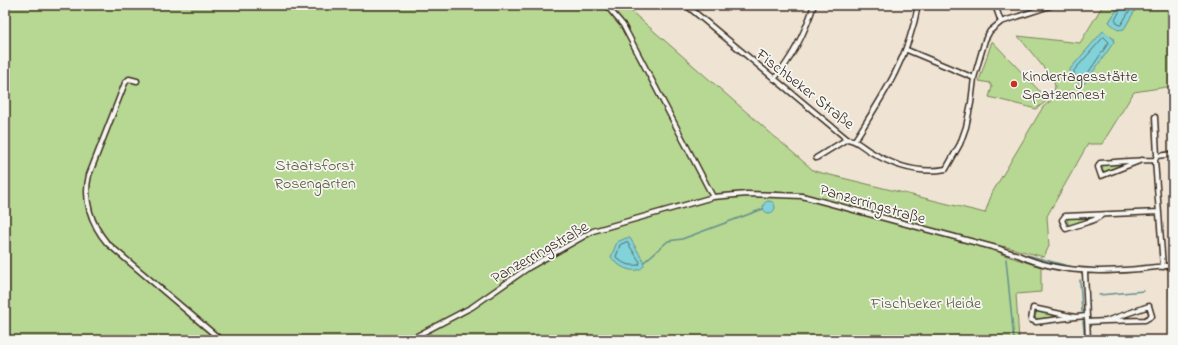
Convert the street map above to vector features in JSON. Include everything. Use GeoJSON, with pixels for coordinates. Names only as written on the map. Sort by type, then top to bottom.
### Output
{"type":"FeatureCollection","features":[{"type":"Feature","properties":{"kind":"street"},"geometry":{"type":"LineString","coordinates":[[606,5],[623,25],[713,197]]}},
{"type":"Feature","properties":{"kind":"street","name":"Fischbeker Straße"},"geometry":{"type":"LineString","coordinates":[[686,5],[846,139],[855,140],[877,156],[901,166],[933,171],[946,168],[960,144],[966,128],[974,78]]}},
{"type":"Feature","properties":{"kind":"street"},"geometry":{"type":"LineString","coordinates":[[774,79],[791,57],[802,36],[814,5]]}},
{"type":"Feature","properties":{"kind":"street"},"geometry":{"type":"LineString","coordinates":[[855,140],[888,86],[907,50],[918,5]]}},
{"type":"Feature","properties":{"kind":"street"},"geometry":{"type":"LineString","coordinates":[[995,5],[1001,22]]}},
{"type":"Feature","properties":{"kind":"street"},"geometry":{"type":"LineString","coordinates":[[907,50],[974,78],[985,40],[990,31],[1001,22],[1052,5]]}},
{"type":"Feature","properties":{"kind":"street"},"geometry":{"type":"LineString","coordinates":[[137,81],[129,79],[125,83],[89,175],[88,191],[92,220],[96,229],[107,243],[221,340]]}},
{"type":"Feature","properties":{"kind":"street"},"geometry":{"type":"LineString","coordinates":[[1155,117],[1163,266]]}},
{"type":"Feature","properties":{"kind":"street"},"geometry":{"type":"LineString","coordinates":[[816,158],[846,139]]}},
{"type":"Feature","properties":{"kind":"street"},"geometry":{"type":"LineString","coordinates":[[1142,160],[1101,176],[1098,167],[1100,163],[1142,160],[1173,154]]}},
{"type":"Feature","properties":{"kind":"street","name":"Panzerringstraße"},"geometry":{"type":"LineString","coordinates":[[409,340],[472,307],[528,268],[593,231],[713,197],[747,194],[802,196],[1000,249],[1048,265],[1085,272],[1172,266]]}},
{"type":"Feature","properties":{"kind":"street"},"geometry":{"type":"LineString","coordinates":[[1102,215],[1094,220],[1066,229],[1062,220],[1065,216],[1159,212]]}},
{"type":"Feature","properties":{"kind":"street"},"geometry":{"type":"LineString","coordinates":[[1172,266],[1173,297]]}},
{"type":"Feature","properties":{"kind":"street"},"geometry":{"type":"LineString","coordinates":[[1085,272],[1088,340]]}},
{"type":"Feature","properties":{"kind":"street"},"geometry":{"type":"LineString","coordinates":[[1087,322],[1146,320],[1152,316],[1149,306],[1106,321]]}},
{"type":"Feature","properties":{"kind":"street"},"geometry":{"type":"LineString","coordinates":[[1075,317],[1033,308],[1032,320],[1036,322],[1086,316]]}},
{"type":"Feature","properties":{"kind":"green space","name":"Staatsforst Rosengarten"},"geometry":{"type":"Polygon","coordinates":[[[5,5],[624,5],[814,171],[985,213],[992,193],[1043,107],[1053,99],[1055,86],[1053,79],[1018,36],[1080,43],[1103,5],[1120,5],[1109,22],[1124,28],[1138,5],[1173,5],[1173,86],[1134,92],[1102,144],[1088,144],[1047,216],[1049,246],[1044,257],[1003,246],[1001,254],[1041,267],[1041,292],[1016,294],[1019,340],[5,340],[5,5]],[[778,192],[718,194],[592,229],[527,266],[593,231],[713,197],[779,194],[778,192]]]}},
{"type":"Feature","properties":{"kind":"green space"},"geometry":{"type":"Polygon","coordinates":[[[992,41],[1048,100],[1036,109],[989,97],[992,87],[990,83],[979,81],[992,41]]]}},
{"type":"Feature","properties":{"kind":"green space"},"geometry":{"type":"Polygon","coordinates":[[[1125,162],[1128,162],[1128,164],[1105,172],[1103,171],[1102,164],[1124,164],[1125,162]]]}},
{"type":"Feature","properties":{"kind":"green space"},"geometry":{"type":"Polygon","coordinates":[[[1090,216],[1093,216],[1094,218],[1070,226],[1067,221],[1069,218],[1089,218],[1090,216]]]}},
{"type":"Feature","properties":{"kind":"green space"},"geometry":{"type":"Polygon","coordinates":[[[1037,311],[1061,315],[1061,318],[1037,319],[1035,317],[1037,311]]]}},
{"type":"Feature","properties":{"kind":"water"},"geometry":{"type":"Polygon","coordinates":[[[1120,5],[1138,5],[1124,29],[1118,30],[1109,22],[1120,5]]]}},
{"type":"Feature","properties":{"kind":"water"},"geometry":{"type":"Polygon","coordinates":[[[1103,31],[1113,38],[1114,42],[1086,82],[1081,85],[1070,76],[1070,69],[1103,31]]]}},
{"type":"Feature","properties":{"kind":"water"},"geometry":{"type":"Polygon","coordinates":[[[767,201],[771,201],[775,207],[771,213],[767,213],[763,209],[763,205],[767,201]]]}},
{"type":"Feature","properties":{"kind":"water"},"geometry":{"type":"Polygon","coordinates":[[[630,238],[643,260],[644,266],[640,269],[631,270],[622,267],[611,257],[617,242],[630,238]]]}},
{"type":"Feature","properties":{"kind":"waterway"},"geometry":{"type":"LineString","coordinates":[[644,262],[668,241],[682,239],[763,209]]}},
{"type":"Feature","properties":{"kind":"waterway"},"geometry":{"type":"LineString","coordinates":[[1027,255],[1072,267]]}},
{"type":"Feature","properties":{"kind":"waterway"},"geometry":{"type":"LineString","coordinates":[[1006,259],[1014,340]]}},
{"type":"Feature","properties":{"kind":"waterway"},"geometry":{"type":"LineString","coordinates":[[1080,280],[1082,312]]}},
{"type":"Feature","properties":{"kind":"waterway"},"geometry":{"type":"LineString","coordinates":[[1099,295],[1144,291]]}},
{"type":"Feature","properties":{"kind":"waterway"},"geometry":{"type":"LineString","coordinates":[[1083,321],[1085,340]]}},
{"type":"Feature","properties":{"kind":"place","name":"Kindertagesstätte Spatzennest"},"geometry":{"type":"Point","coordinates":[1014,84]}},
{"type":"Feature","properties":{"kind":"park label","name":"Fischbeker Heide"},"geometry":{"type":"Point","coordinates":[926,302]}}]}
